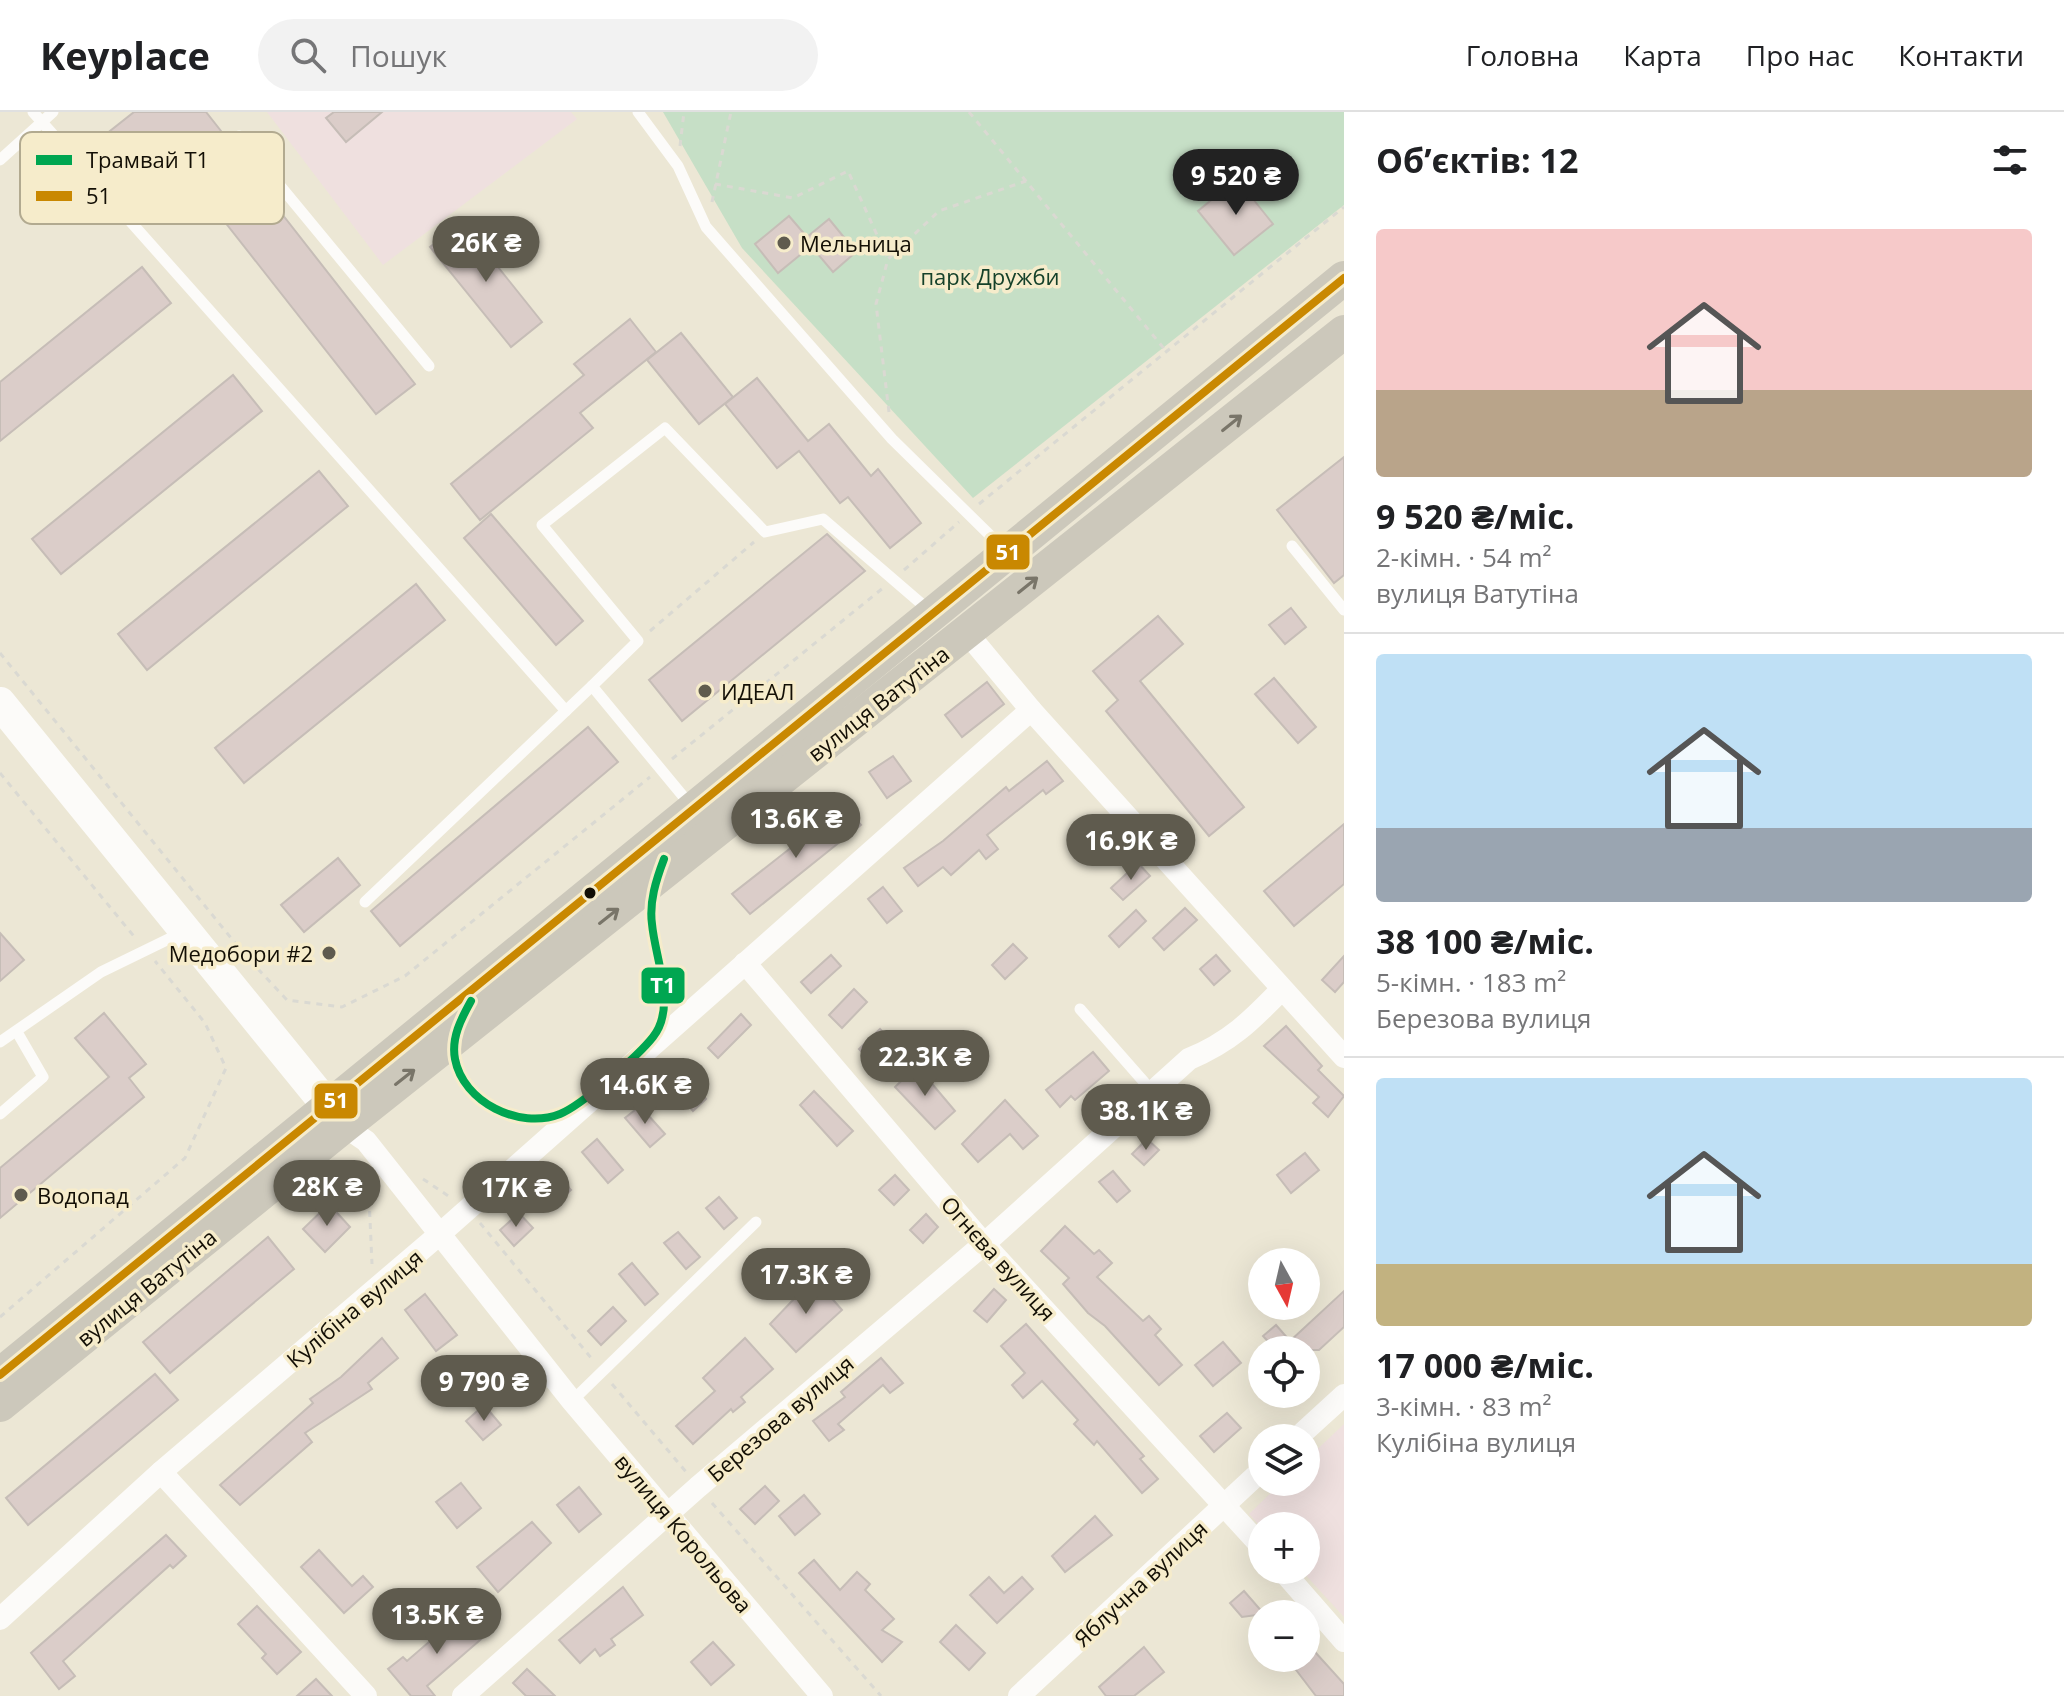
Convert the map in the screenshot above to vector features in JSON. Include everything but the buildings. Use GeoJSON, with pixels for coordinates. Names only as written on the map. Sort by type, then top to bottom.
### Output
{"type":"FeatureCollection","features":[{"type":"Feature","properties":{"kind":"main road","name":"вулиця Ватутіна"},"geometry":{"type":"LineString","coordinates":[[0,1405],[931,612],[1344,278]]}},
{"type":"Feature","properties":{"kind":"main road","name":"вулиця Ватутіна"},"geometry":{"type":"LineString","coordinates":[[0,1375],[967,633],[1344,332]]}},
{"type":"Feature","properties":{"kind":"street"},"geometry":{"type":"LineString","coordinates":[[967,633],[1031,710],[1344,1057]]}},
{"type":"Feature","properties":{"kind":"street","name":"вулиця Корольова"},"geometry":{"type":"LineString","coordinates":[[0,703],[336,1116],[366,1141],[572,1401],[822,1696]]}},
{"type":"Feature","properties":{"kind":"street","name":"Кулібіна вулиця"},"geometry":{"type":"LineString","coordinates":[[0,1619],[161,1472],[441,1233],[1031,710]]}},
{"type":"Feature","properties":{"kind":"street","name":"Огнєва вулиця"},"geometry":{"type":"LineString","coordinates":[[745,963],[984,1244],[1248,1531]]}},
{"type":"Feature","properties":{"kind":"street","name":"Березова вулиця"},"geometry":{"type":"LineString","coordinates":[[463,1696],[698,1487],[984,1244],[1189,1059],[1219,1047],[1247,1025],[1281,990]]}},
{"type":"Feature","properties":{"kind":"street"},"geometry":{"type":"LineString","coordinates":[[1312,1424],[1344,1395]]}},
{"type":"Feature","properties":{"kind":"street"},"geometry":{"type":"LineString","coordinates":[[161,1472],[366,1696]]}},
{"type":"Feature","properties":{"kind":"street","name":"Яблучна вулиця"},"geometry":{"type":"LineString","coordinates":[[1019,1696],[1248,1483]]}},
{"type":"Feature","properties":{"kind":"street"},"geometry":{"type":"LineString","coordinates":[[1294,1584],[1344,1641]]}},
{"type":"Feature","properties":{"kind":"lane"},"geometry":{"type":"LineString","coordinates":[[33,112],[51,132]]}},
{"type":"Feature","properties":{"kind":"lane"},"geometry":{"type":"LineString","coordinates":[[31,132],[53,112]]}},
{"type":"Feature","properties":{"kind":"lane"},"geometry":{"type":"LineString","coordinates":[[638,112],[678,166],[706,227],[892,439],[1007,552]]}},
{"type":"Feature","properties":{"kind":"lane"},"geometry":{"type":"LineString","coordinates":[[0,160],[20,142]]}},
{"type":"Feature","properties":{"kind":"lane"},"geometry":{"type":"LineString","coordinates":[[284,190],[429,366]]}},
{"type":"Feature","properties":{"kind":"lane"},"geometry":{"type":"LineString","coordinates":[[133,224],[566,711]]}},
{"type":"Feature","properties":{"kind":"lane"},"geometry":{"type":"LineString","coordinates":[[365,902],[638,641],[542,525],[665,428],[765,532],[823,519],[931,612]]}},
{"type":"Feature","properties":{"kind":"lane"},"geometry":{"type":"LineString","coordinates":[[1292,546],[1344,610]]}},
{"type":"Feature","properties":{"kind":"lane"},"geometry":{"type":"LineString","coordinates":[[592,686],[695,811]]}},
{"type":"Feature","properties":{"kind":"lane"},"geometry":{"type":"LineString","coordinates":[[0,1042],[101,972],[185,931]]}},
{"type":"Feature","properties":{"kind":"lane"},"geometry":{"type":"LineString","coordinates":[[1080,1009],[1152,1091]]}},
{"type":"Feature","properties":{"kind":"lane"},"geometry":{"type":"LineString","coordinates":[[0,1114],[43,1077],[17,1032]]}},
{"type":"Feature","properties":{"kind":"lane"},"geometry":{"type":"LineString","coordinates":[[572,1401],[756,1222]]}},
{"type":"Feature","properties":{"kind":"path"},"geometry":{"type":"LineString","coordinates":[[678,166],[684,112]]}},
{"type":"Feature","properties":{"kind":"path"},"geometry":{"type":"LineString","coordinates":[[706,227],[731,112]]}},
{"type":"Feature","properties":{"kind":"path"},"geometry":{"type":"LineString","coordinates":[[969,112],[1166,351]]}},
{"type":"Feature","properties":{"kind":"path"},"geometry":{"type":"LineString","coordinates":[[715,184],[793,198],[848,171],[888,259]]}},
{"type":"Feature","properties":{"kind":"path"},"geometry":{"type":"LineString","coordinates":[[892,439],[876,304],[888,259],[939,211],[1026,181]]}},
{"type":"Feature","properties":{"kind":"path"},"geometry":{"type":"LineString","coordinates":[[992,492],[1344,207]]}},
{"type":"Feature","properties":{"kind":"path"},"geometry":{"type":"LineString","coordinates":[[638,641],[765,532]]}},
{"type":"Feature","properties":{"kind":"path"},"geometry":{"type":"LineString","coordinates":[[0,773],[205,1023],[226,1068],[185,1158],[0,1317]]}},
{"type":"Feature","properties":{"kind":"path"},"geometry":{"type":"LineString","coordinates":[[698,1487],[881,1696]]}},
{"type":"Feature","properties":{"kind":"shaded area"},"geometry":{"type":"Polygon","coordinates":[[[267,112],[571,112],[577,119],[383,265],[267,112]]]}},
{"type":"Feature","properties":{"kind":"shaded area"},"geometry":{"type":"Polygon","coordinates":[[[1344,1424],[1344,1617],[1314,1584],[1320,1584],[1320,1512],[1251,1512],[1268,1496],[1320,1496],[1320,1447],[1344,1424]]]}},
{"type":"Feature","properties":{"kind":"green space","name":"парк Дружби"},"geometry":{"type":"Polygon","coordinates":[[[663,112],[1344,112],[1344,205],[973,498],[742,248],[663,112]]]}},
{"type":"Feature","properties":{"kind":"tram line","name":"T1"},"geometry":{"type":"LineString","coordinates":[[471,1001],[458,1029],[454,1051],[460,1074],[481,1100],[495,1109],[527,1118],[560,1114],[582,1101],[635,1056],[660,1025],[663,982],[651,908],[664,859]]}},
{"type":"Feature","properties":{"kind":"transit line","name":"51"},"geometry":{"type":"LineString","coordinates":[[0,1375],[1344,278]]}},
{"type":"Feature","properties":{"kind":"place","name":"Мельница"},"geometry":{"type":"Point","coordinates":[784,243]}},
{"type":"Feature","properties":{"kind":"place","name":"ИДЕАЛ"},"geometry":{"type":"Point","coordinates":[705,691]}},
{"type":"Feature","properties":{"kind":"place","name":"Медобори #2"},"geometry":{"type":"Point","coordinates":[329,953]}},
{"type":"Feature","properties":{"kind":"place","name":"Водопад"},"geometry":{"type":"Point","coordinates":[21,1195]}}]}
